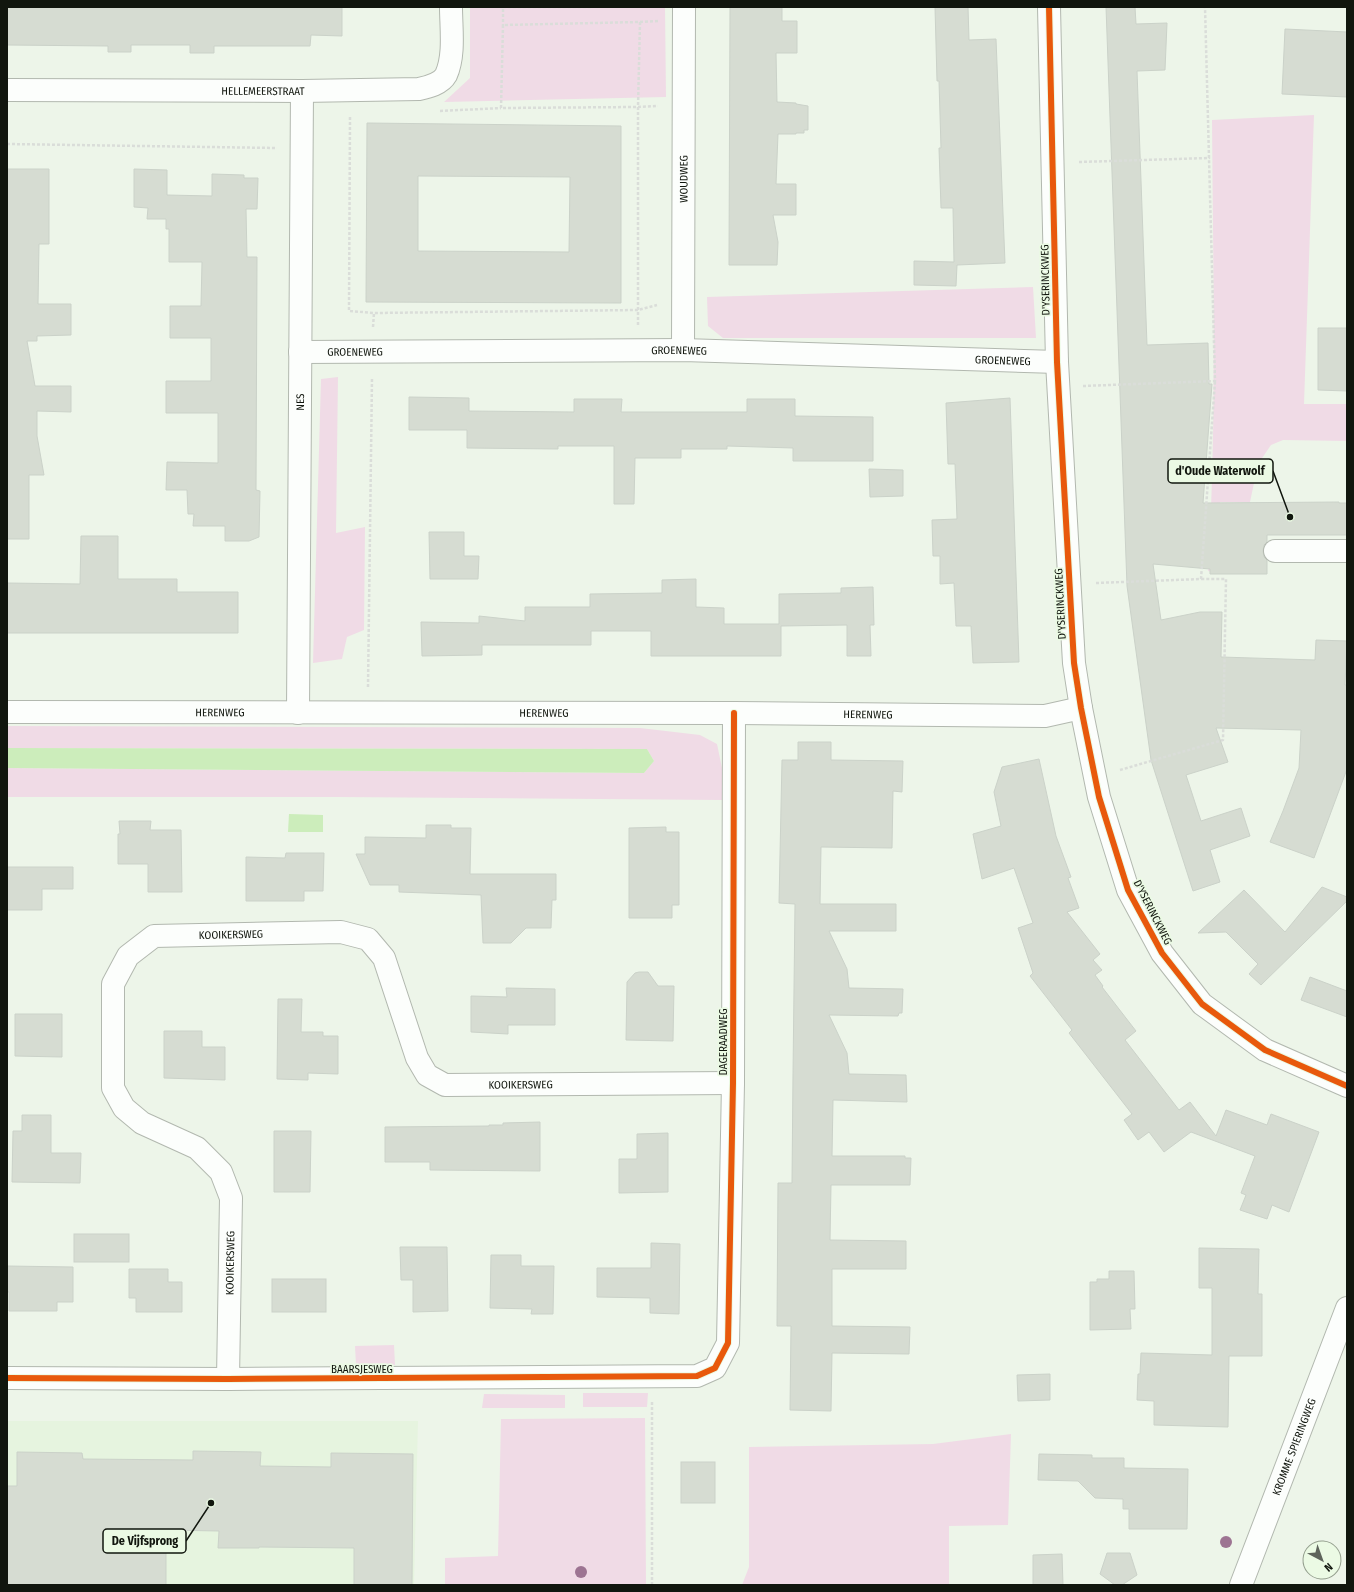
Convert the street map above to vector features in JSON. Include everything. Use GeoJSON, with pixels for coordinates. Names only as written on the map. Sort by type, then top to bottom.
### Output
{"type":"FeatureCollection","features":[{"type":"Feature","properties":{"kind":"street","name":"HELLEMEERSTRAAT"},"geometry":{"type":"LineString","coordinates":[[7,90],[302,91],[419,89],[432,86],[445,76],[451,56],[451,7]]}},
{"type":"Feature","properties":{"kind":"street","name":"WOUDWEG"},"geometry":{"type":"LineString","coordinates":[[684,7],[684,350]]}},
{"type":"Feature","properties":{"kind":"street","name":"D'YSERINCKWEG"},"geometry":{"type":"LineString","coordinates":[[1049,7],[1057,362],[1069,584],[1074,663],[1081,708],[1099,797],[1128,890],[1162,953],[1202,1004],[1265,1050],[1347,1086]]}},
{"type":"Feature","properties":{"kind":"street","name":"NES"},"geometry":{"type":"LineString","coordinates":[[298,713],[302,91]]}},
{"type":"Feature","properties":{"kind":"street","name":"GROENEWEG"},"geometry":{"type":"LineString","coordinates":[[300,352],[684,350],[1057,362]]}},
{"type":"Feature","properties":{"kind":"street"},"geometry":{"type":"LineString","coordinates":[[1275,551],[1347,551]]}},
{"type":"Feature","properties":{"kind":"street","name":"HERENWEG"},"geometry":{"type":"LineString","coordinates":[[7,712],[734,713],[1045,716],[1081,708]]}},
{"type":"Feature","properties":{"kind":"street","name":"DAGERAADWEG"},"geometry":{"type":"LineString","coordinates":[[715,1368],[728,1343],[733,1083],[734,713]]}},
{"type":"Feature","properties":{"kind":"street","name":"KOOIKERSWEG"},"geometry":{"type":"LineString","coordinates":[[228,1380],[231,1198],[221,1172],[198,1148],[142,1123],[124,1108],[113,1088],[113,984],[128,956],[154,936],[342,932],[368,940],[384,958],[417,1058],[427,1075],[445,1085],[733,1083]]}},
{"type":"Feature","properties":{"kind":"street","name":"KROMME SPIERINGWEG"},"geometry":{"type":"LineString","coordinates":[[1241,1585],[1347,1308]]}},
{"type":"Feature","properties":{"kind":"street","name":"BAARSJESWEG"},"geometry":{"type":"LineString","coordinates":[[7,1378],[228,1380],[652,1377],[697,1376],[715,1368]]}},
{"type":"Feature","properties":{"kind":"path"},"geometry":{"type":"LineString","coordinates":[[500,7],[591,7]]}},
{"type":"Feature","properties":{"kind":"path"},"geometry":{"type":"LineString","coordinates":[[501,108],[503,7]]}},
{"type":"Feature","properties":{"kind":"path"},"geometry":{"type":"LineString","coordinates":[[1201,579],[1215,381],[1205,7]]}},
{"type":"Feature","properties":{"kind":"path"},"geometry":{"type":"LineString","coordinates":[[503,25],[640,22],[638,107],[638,351]]}},
{"type":"Feature","properties":{"kind":"path"},"geometry":{"type":"LineString","coordinates":[[419,89],[432,112],[501,108],[638,107]]}},
{"type":"Feature","properties":{"kind":"path"},"geometry":{"type":"LineString","coordinates":[[351,90],[350,311],[374,313],[638,310],[684,299]]}},
{"type":"Feature","properties":{"kind":"path"},"geometry":{"type":"LineString","coordinates":[[7,144],[301,148]]}},
{"type":"Feature","properties":{"kind":"path"},"geometry":{"type":"LineString","coordinates":[[1052,162],[1208,158]]}},
{"type":"Feature","properties":{"kind":"path"},"geometry":{"type":"LineString","coordinates":[[368,713],[372,352],[374,313]]}},
{"type":"Feature","properties":{"kind":"path"},"geometry":{"type":"LineString","coordinates":[[1059,387],[1215,381]]}},
{"type":"Feature","properties":{"kind":"path"},"geometry":{"type":"LineString","coordinates":[[1069,584],[1226,578],[1223,740],[1095,777]]}},
{"type":"Feature","properties":{"kind":"path"},"geometry":{"type":"LineString","coordinates":[[652,1377],[652,1585]]}},
{"type":"Feature","properties":{"kind":"shaded area"},"geometry":{"type":"Polygon","coordinates":[[[470,7],[665,7],[666,97],[444,102],[470,78],[470,7]]]}},
{"type":"Feature","properties":{"kind":"shaded area"},"geometry":{"type":"Polygon","coordinates":[[[1314,115],[1304,404],[1347,404],[1347,441],[1283,440],[1271,445],[1258,464],[1250,502],[1220,502],[1216,573],[1208,571],[1213,458],[1214,289],[1212,120],[1314,115]]]}},
{"type":"Feature","properties":{"kind":"shaded area"},"geometry":{"type":"Polygon","coordinates":[[[1033,287],[1036,338],[723,338],[708,326],[707,297],[1033,287]]]}},
{"type":"Feature","properties":{"kind":"shaded area"},"geometry":{"type":"Polygon","coordinates":[[[338,377],[336,533],[365,527],[364,630],[347,637],[342,659],[313,663],[321,379],[338,377]]]}},
{"type":"Feature","properties":{"kind":"shaded area"},"geometry":{"type":"Polygon","coordinates":[[[7,726],[640,728],[700,735],[717,744],[722,768],[722,800],[338,797],[7,797],[7,768],[644,773],[654,761],[647,749],[7,748],[7,726]]]}},
{"type":"Feature","properties":{"kind":"shaded area"},"geometry":{"type":"Polygon","coordinates":[[[7,748],[647,749],[654,761],[644,773],[7,768],[7,748]]]}},
{"type":"Feature","properties":{"kind":"shaded area"},"geometry":{"type":"Polygon","coordinates":[[[289,814],[323,815],[323,832],[288,832],[289,814]]]}},
{"type":"Feature","properties":{"kind":"shaded area"},"geometry":{"type":"Polygon","coordinates":[[[394,1345],[395,1365],[356,1365],[355,1346],[394,1345]]]}},
{"type":"Feature","properties":{"kind":"shaded area"},"geometry":{"type":"Polygon","coordinates":[[[583,1393],[648,1393],[647,1407],[583,1407],[583,1393]]]}},
{"type":"Feature","properties":{"kind":"shaded area"},"geometry":{"type":"Polygon","coordinates":[[[484,1394],[565,1395],[565,1408],[482,1408],[484,1394]]]}},
{"type":"Feature","properties":{"kind":"shaded area"},"geometry":{"type":"Polygon","coordinates":[[[645,1418],[646,1585],[445,1585],[445,1558],[498,1556],[501,1419],[645,1418]]]}},
{"type":"Feature","properties":{"kind":"shaded area"},"geometry":{"type":"Polygon","coordinates":[[[7,1421],[418,1421],[414,1585],[7,1585],[7,1421]]]}},
{"type":"Feature","properties":{"kind":"shaded area"},"geometry":{"type":"Polygon","coordinates":[[[1011,1434],[1008,1525],[949,1526],[949,1585],[742,1585],[749,1567],[749,1447],[933,1444],[1011,1434]]]}},
{"type":"Feature","properties":{"kind":"building"},"geometry":{"type":"Polygon","coordinates":[[[7,7],[342,7],[342,36],[311,35],[310,46],[214,46],[214,53],[190,53],[190,45],[131,45],[131,52],[108,52],[108,46],[7,45],[7,7]]]}},
{"type":"Feature","properties":{"kind":"building"},"geometry":{"type":"Polygon","coordinates":[[[730,7],[782,7],[782,21],[797,21],[797,53],[776,53],[777,102],[796,103],[808,106],[808,130],[804,130],[804,133],[778,134],[776,184],[796,184],[796,215],[773,215],[778,242],[777,265],[729,265],[730,7]]]}},
{"type":"Feature","properties":{"kind":"building"},"geometry":{"type":"Polygon","coordinates":[[[935,7],[968,7],[969,40],[996,39],[1005,263],[957,265],[956,286],[914,285],[914,261],[954,262],[953,208],[941,208],[939,81],[937,81],[935,7]]]}},
{"type":"Feature","properties":{"kind":"building"},"geometry":{"type":"Polygon","coordinates":[[[1106,7],[1135,7],[1136,24],[1167,23],[1165,70],[1137,71],[1147,345],[1208,343],[1209,384],[1212,384],[1203,503],[1347,503],[1347,535],[1267,535],[1267,542],[1264,545],[1263,551],[1264,557],[1267,560],[1267,574],[1210,574],[1210,569],[1153,564],[1161,620],[1200,612],[1222,612],[1221,657],[1315,660],[1316,640],[1347,641],[1345,685],[1347,685],[1347,769],[1314,858],[1270,842],[1299,768],[1301,730],[1216,728],[1228,762],[1186,775],[1201,821],[1241,808],[1250,836],[1210,850],[1220,882],[1193,891],[1151,760],[1127,586],[1106,7]]]}},
{"type":"Feature","properties":{"kind":"building"},"geometry":{"type":"Polygon","coordinates":[[[1285,29],[1347,32],[1347,97],[1282,94],[1285,29]]]}},
{"type":"Feature","properties":{"kind":"building"},"geometry":{"type":"Polygon","coordinates":[[[367,123],[621,126],[621,303],[366,302],[367,123]],[[418,176],[418,251],[569,252],[570,177],[418,176]]]}},
{"type":"Feature","properties":{"kind":"building"},"geometry":{"type":"Polygon","coordinates":[[[7,169],[49,169],[49,244],[39,244],[38,304],[71,304],[71,335],[37,336],[37,341],[27,341],[35,386],[71,386],[71,412],[37,411],[37,436],[44,475],[29,475],[29,539],[7,539],[7,169]]]}},
{"type":"Feature","properties":{"kind":"building"},"geometry":{"type":"Polygon","coordinates":[[[134,169],[167,170],[167,195],[212,196],[212,174],[244,175],[244,178],[258,178],[257,209],[246,209],[247,257],[257,257],[256,490],[260,491],[259,537],[249,541],[225,541],[225,526],[193,526],[194,514],[188,514],[187,490],[166,490],[167,462],[218,463],[218,413],[166,413],[166,381],[211,381],[211,338],[170,338],[170,306],[201,306],[202,262],[169,262],[169,229],[166,229],[166,219],[147,219],[148,208],[134,207],[134,169]]]}},
{"type":"Feature","properties":{"kind":"building"},"geometry":{"type":"Polygon","coordinates":[[[1318,328],[1347,328],[1347,391],[1318,390],[1318,328]]]}},
{"type":"Feature","properties":{"kind":"building"},"geometry":{"type":"Polygon","coordinates":[[[409,397],[469,398],[469,411],[574,412],[574,399],[622,399],[621,412],[747,412],[747,399],[795,399],[795,416],[873,417],[873,461],[793,461],[793,448],[727,446],[727,449],[681,449],[681,458],[635,458],[634,504],[614,504],[614,446],[558,446],[558,449],[467,448],[467,430],[409,430],[409,397]]]}},
{"type":"Feature","properties":{"kind":"building"},"geometry":{"type":"Polygon","coordinates":[[[1010,398],[1019,662],[973,663],[971,626],[956,626],[954,583],[940,584],[940,556],[933,556],[932,520],[957,519],[955,464],[948,464],[946,403],[1010,398]]]}},
{"type":"Feature","properties":{"kind":"building"},"geometry":{"type":"Polygon","coordinates":[[[869,469],[903,470],[903,496],[870,497],[869,469]]]}},
{"type":"Feature","properties":{"kind":"building"},"geometry":{"type":"Polygon","coordinates":[[[429,532],[464,532],[464,556],[479,556],[478,579],[430,579],[429,532]]]}},
{"type":"Feature","properties":{"kind":"building"},"geometry":{"type":"Polygon","coordinates":[[[81,536],[118,536],[118,579],[177,579],[177,592],[238,592],[238,633],[7,633],[7,583],[80,584],[81,536]]]}},
{"type":"Feature","properties":{"kind":"building"},"geometry":{"type":"Polygon","coordinates":[[[696,579],[696,607],[724,608],[724,624],[779,624],[779,594],[841,593],[841,588],[873,587],[874,625],[870,625],[871,656],[847,656],[847,625],[781,626],[781,656],[651,656],[651,631],[591,631],[591,645],[482,645],[482,655],[422,656],[421,622],[479,623],[479,616],[525,621],[525,607],[590,607],[590,594],[662,593],[662,580],[696,579]]]}},
{"type":"Feature","properties":{"kind":"building"},"geometry":{"type":"Polygon","coordinates":[[[798,742],[831,742],[831,760],[903,761],[902,792],[893,791],[892,848],[821,847],[820,904],[896,904],[896,931],[829,931],[847,969],[849,988],[903,989],[902,1013],[899,1013],[898,1016],[829,1015],[847,1053],[849,1074],[906,1075],[907,1102],[833,1100],[832,1156],[905,1156],[905,1158],[911,1158],[910,1185],[831,1185],[830,1240],[906,1241],[906,1269],[832,1269],[832,1326],[910,1327],[909,1354],[832,1353],[831,1411],[790,1410],[791,1326],[777,1326],[778,1183],[792,1183],[795,904],[779,903],[782,760],[798,760],[798,742]]]}},
{"type":"Feature","properties":{"kind":"building"},"geometry":{"type":"Polygon","coordinates":[[[1039,759],[1056,836],[1071,877],[1068,878],[1079,908],[1067,912],[1100,954],[1093,960],[1102,970],[1095,975],[1103,986],[1102,987],[1136,1031],[1125,1040],[1179,1110],[1190,1102],[1216,1136],[1226,1110],[1267,1125],[1271,1114],[1319,1132],[1289,1212],[1272,1205],[1267,1219],[1240,1210],[1246,1195],[1241,1193],[1255,1156],[1191,1132],[1164,1152],[1149,1132],[1138,1140],[1124,1120],[1132,1114],[1069,1033],[1072,1030],[1030,976],[1033,973],[1018,928],[1033,923],[1014,868],[982,879],[973,834],[1001,826],[994,792],[1002,767],[1039,759]]]}},
{"type":"Feature","properties":{"kind":"building"},"geometry":{"type":"Polygon","coordinates":[[[119,821],[151,821],[150,830],[181,830],[182,892],[148,892],[148,864],[118,864],[118,834],[120,834],[119,821]]]}},
{"type":"Feature","properties":{"kind":"building"},"geometry":{"type":"Polygon","coordinates":[[[426,825],[451,825],[451,828],[471,828],[470,874],[556,874],[556,900],[552,900],[551,928],[526,928],[511,943],[483,943],[481,895],[399,892],[399,885],[370,885],[356,854],[365,854],[365,837],[426,838],[426,825]]]}},
{"type":"Feature","properties":{"kind":"building"},"geometry":{"type":"Polygon","coordinates":[[[666,827],[666,832],[679,832],[679,905],[672,905],[672,918],[629,918],[629,828],[666,827]]]}},
{"type":"Feature","properties":{"kind":"building"},"geometry":{"type":"Polygon","coordinates":[[[286,853],[324,853],[323,891],[304,891],[304,901],[246,901],[246,857],[285,858],[286,853]]]}},
{"type":"Feature","properties":{"kind":"building"},"geometry":{"type":"Polygon","coordinates":[[[7,867],[73,867],[73,889],[42,889],[42,910],[7,910],[7,867]]]}},
{"type":"Feature","properties":{"kind":"building"},"geometry":{"type":"Polygon","coordinates":[[[1322,887],[1347,897],[1347,901],[1261,985],[1249,974],[1258,964],[1226,932],[1198,933],[1244,890],[1285,932],[1322,887]]]}},
{"type":"Feature","properties":{"kind":"building"},"geometry":{"type":"Polygon","coordinates":[[[648,972],[658,986],[674,986],[673,1041],[626,1040],[627,982],[635,973],[648,972]]]}},
{"type":"Feature","properties":{"kind":"building"},"geometry":{"type":"Polygon","coordinates":[[[1310,977],[1347,991],[1347,1017],[1301,1000],[1310,977]]]}},
{"type":"Feature","properties":{"kind":"building"},"geometry":{"type":"Polygon","coordinates":[[[506,988],[555,989],[555,1025],[508,1025],[508,1034],[471,1032],[471,996],[507,997],[506,988]]]}},
{"type":"Feature","properties":{"kind":"building"},"geometry":{"type":"Polygon","coordinates":[[[278,999],[302,999],[301,1032],[323,1032],[323,1036],[338,1036],[338,1074],[308,1073],[308,1080],[277,1079],[278,999]]]}},
{"type":"Feature","properties":{"kind":"building"},"geometry":{"type":"Polygon","coordinates":[[[15,1014],[62,1014],[62,1057],[15,1056],[15,1014]]]}},
{"type":"Feature","properties":{"kind":"building"},"geometry":{"type":"Polygon","coordinates":[[[164,1031],[202,1031],[202,1047],[225,1047],[225,1080],[164,1078],[164,1031]]]}},
{"type":"Feature","properties":{"kind":"building"},"geometry":{"type":"Polygon","coordinates":[[[22,1115],[51,1115],[51,1153],[81,1153],[80,1183],[12,1182],[13,1131],[22,1131],[22,1115]]]}},
{"type":"Feature","properties":{"kind":"building"},"geometry":{"type":"Polygon","coordinates":[[[540,1122],[540,1171],[430,1170],[430,1162],[385,1162],[385,1127],[489,1126],[503,1125],[503,1123],[540,1122]]]}},
{"type":"Feature","properties":{"kind":"building"},"geometry":{"type":"Polygon","coordinates":[[[274,1131],[311,1131],[310,1192],[274,1192],[274,1131]]]}},
{"type":"Feature","properties":{"kind":"building"},"geometry":{"type":"Polygon","coordinates":[[[668,1133],[668,1192],[619,1193],[619,1159],[637,1159],[637,1134],[668,1133]]]}},
{"type":"Feature","properties":{"kind":"building"},"geometry":{"type":"Polygon","coordinates":[[[74,1234],[129,1234],[129,1262],[74,1262],[74,1234]]]}},
{"type":"Feature","properties":{"kind":"building"},"geometry":{"type":"Polygon","coordinates":[[[651,1243],[680,1244],[679,1314],[650,1313],[650,1298],[597,1297],[597,1268],[651,1268],[651,1243]]]}},
{"type":"Feature","properties":{"kind":"building"},"geometry":{"type":"Polygon","coordinates":[[[400,1247],[447,1247],[448,1311],[413,1312],[413,1280],[401,1280],[400,1247]]]}},
{"type":"Feature","properties":{"kind":"building"},"geometry":{"type":"Polygon","coordinates":[[[1199,1248],[1259,1249],[1258,1294],[1262,1294],[1262,1356],[1229,1356],[1228,1427],[1154,1425],[1154,1401],[1137,1400],[1138,1374],[1140,1374],[1141,1353],[1212,1355],[1212,1288],[1199,1288],[1199,1248]]]}},
{"type":"Feature","properties":{"kind":"building"},"geometry":{"type":"Polygon","coordinates":[[[491,1255],[521,1255],[521,1266],[554,1266],[553,1314],[531,1314],[532,1309],[490,1308],[491,1255]]]}},
{"type":"Feature","properties":{"kind":"building"},"geometry":{"type":"Polygon","coordinates":[[[7,1266],[73,1267],[73,1302],[57,1302],[57,1311],[9,1311],[7,1266]]]}},
{"type":"Feature","properties":{"kind":"building"},"geometry":{"type":"Polygon","coordinates":[[[129,1269],[168,1269],[168,1282],[182,1282],[182,1312],[136,1312],[136,1298],[129,1298],[129,1269]]]}},
{"type":"Feature","properties":{"kind":"building"},"geometry":{"type":"Polygon","coordinates":[[[1109,1271],[1134,1271],[1135,1309],[1130,1309],[1131,1329],[1090,1330],[1090,1282],[1097,1282],[1097,1279],[1109,1279],[1109,1271]]]}},
{"type":"Feature","properties":{"kind":"building"},"geometry":{"type":"Polygon","coordinates":[[[272,1279],[326,1279],[326,1312],[272,1312],[272,1279]]]}},
{"type":"Feature","properties":{"kind":"building"},"geometry":{"type":"Polygon","coordinates":[[[1050,1374],[1050,1400],[1018,1401],[1017,1375],[1050,1374]]]}},
{"type":"Feature","properties":{"kind":"building"},"geometry":{"type":"Polygon","coordinates":[[[193,1451],[261,1452],[260,1466],[331,1467],[331,1453],[413,1454],[412,1585],[354,1585],[354,1548],[218,1548],[219,1531],[166,1530],[166,1585],[7,1585],[7,1486],[17,1486],[17,1452],[82,1453],[83,1459],[193,1460],[193,1451]]]}},
{"type":"Feature","properties":{"kind":"building"},"geometry":{"type":"Polygon","coordinates":[[[1039,1454],[1092,1455],[1092,1458],[1124,1458],[1124,1468],[1188,1469],[1187,1529],[1129,1529],[1129,1509],[1123,1509],[1123,1499],[1095,1498],[1078,1481],[1038,1480],[1039,1454]]]}},
{"type":"Feature","properties":{"kind":"building"},"geometry":{"type":"Polygon","coordinates":[[[681,1462],[715,1462],[715,1503],[681,1503],[681,1462]]]}},
{"type":"Feature","properties":{"kind":"building"},"geometry":{"type":"Polygon","coordinates":[[[1107,1553],[1130,1553],[1137,1575],[1122,1585],[1115,1585],[1100,1574],[1107,1553]]]}},
{"type":"Feature","properties":{"kind":"building"},"geometry":{"type":"Polygon","coordinates":[[[1062,1554],[1063,1585],[1033,1585],[1033,1555],[1062,1554]]]}},
{"type":"Feature","properties":{"kind":"cycle path"},"geometry":{"type":"LineString","coordinates":[[1049,7],[1057,362],[1074,663],[1081,708],[1099,797],[1128,890],[1162,953],[1202,1004],[1265,1050],[1347,1086]]}},
{"type":"Feature","properties":{"kind":"cycle path"},"geometry":{"type":"LineString","coordinates":[[7,1378],[228,1379],[697,1376],[715,1368],[728,1343],[733,1083],[734,713]]}},
{"type":"Feature","properties":{"kind":"place","name":"d'Oude Waterwolf"},"geometry":{"type":"Point","coordinates":[1290,517]}},
{"type":"Feature","properties":{"kind":"place","name":"De Vijfsprong"},"geometry":{"type":"Point","coordinates":[211,1503]}}]}
